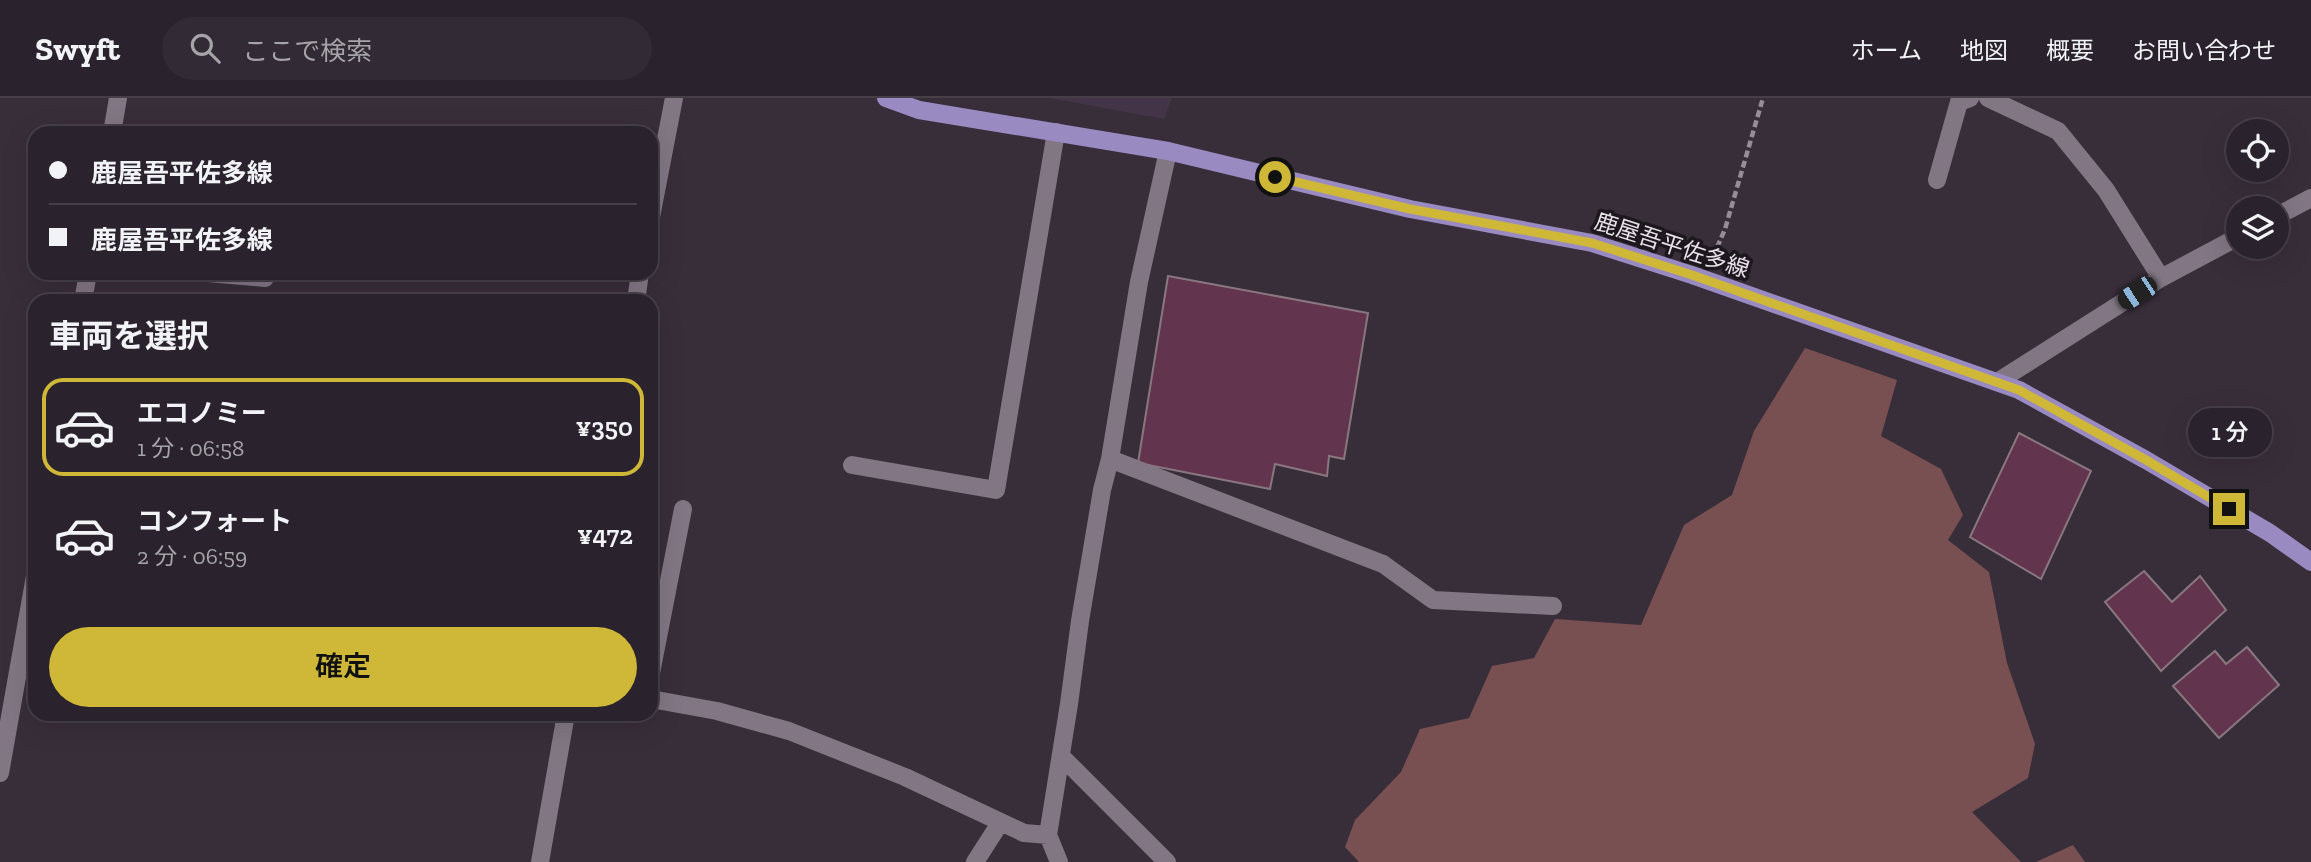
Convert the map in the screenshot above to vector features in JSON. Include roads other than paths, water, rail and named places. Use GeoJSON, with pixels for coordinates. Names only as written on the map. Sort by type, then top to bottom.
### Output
{"type":"FeatureCollection","features":[{"type":"Feature","properties":{"kind":"main road","name":"鹿屋吾平佐多線"},"geometry":{"type":"LineString","coordinates":[[886,98],[919,110],[1168,151],[1410,209],[1592,243],[2019,390],[2270,533],[2311,562]]}},
{"type":"Feature","properties":{"kind":"street"},"geometry":{"type":"LineString","coordinates":[[113,126],[118,98]]}},
{"type":"Feature","properties":{"kind":"street"},"geometry":{"type":"LineString","coordinates":[[658,181],[674,98]]}},
{"type":"Feature","properties":{"kind":"street"},"geometry":{"type":"LineString","coordinates":[[1937,180],[1959,102],[1970,98]]}},
{"type":"Feature","properties":{"kind":"street"},"geometry":{"type":"LineString","coordinates":[[1988,98],[2059,131],[2106,190],[2161,278]]}},
{"type":"Feature","properties":{"kind":"street"},"geometry":{"type":"LineString","coordinates":[[852,465],[996,490],[1056,132]]}},
{"type":"Feature","properties":{"kind":"street"},"geometry":{"type":"LineString","coordinates":[[1059,862],[1048,835],[1080,621],[1139,282],[1168,151]]}},
{"type":"Feature","properties":{"kind":"street"},"geometry":{"type":"LineString","coordinates":[[2289,210],[2311,198]]}},
{"type":"Feature","properties":{"kind":"street"},"geometry":{"type":"LineString","coordinates":[[1997,382],[2161,278],[2226,243]]}},
{"type":"Feature","properties":{"kind":"street"},"geometry":{"type":"LineString","coordinates":[[1110,459],[1383,564],[1433,600],[1553,606]]}},
{"type":"Feature","properties":{"kind":"street"},"geometry":{"type":"LineString","coordinates":[[658,637],[683,509]]}},
{"type":"Feature","properties":{"kind":"street"},"geometry":{"type":"LineString","coordinates":[[0,773],[28,637]]}},
{"type":"Feature","properties":{"kind":"street"},"geometry":{"type":"LineString","coordinates":[[658,700],[717,711],[789,731],[905,777],[1024,833],[1048,835]]}},
{"type":"Feature","properties":{"kind":"street"},"geometry":{"type":"LineString","coordinates":[[541,862],[565,721]]}},
{"type":"Feature","properties":{"kind":"street"},"geometry":{"type":"LineString","coordinates":[[1061,756],[1167,862]]}},
{"type":"Feature","properties":{"kind":"street"},"geometry":{"type":"LineString","coordinates":[[975,862],[1000,822]]}}]}
